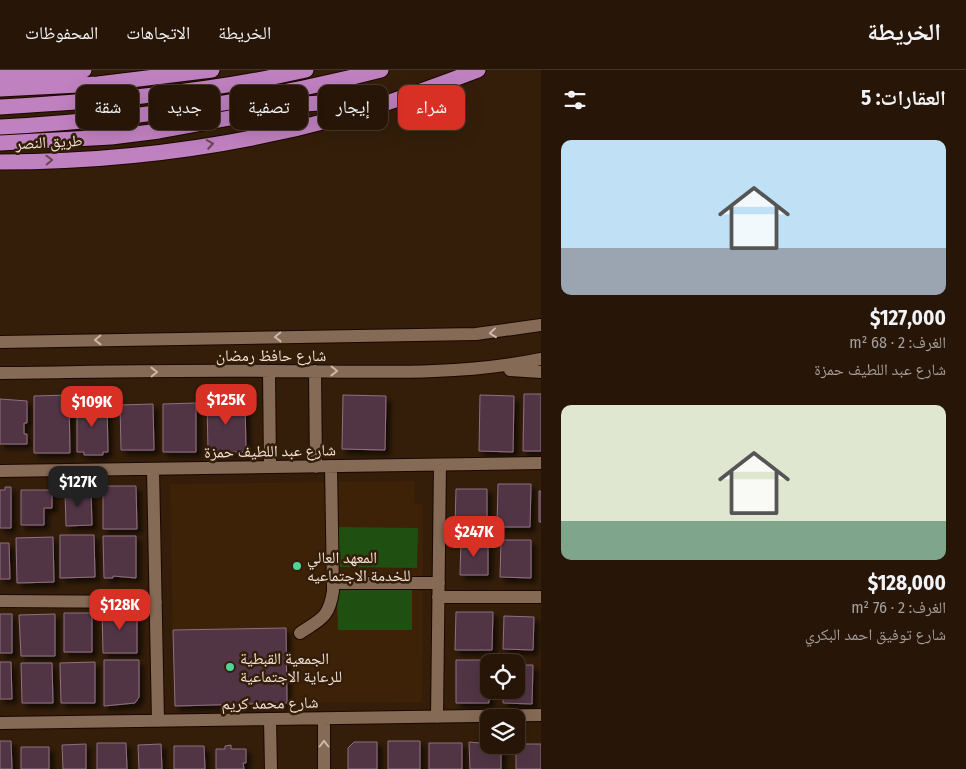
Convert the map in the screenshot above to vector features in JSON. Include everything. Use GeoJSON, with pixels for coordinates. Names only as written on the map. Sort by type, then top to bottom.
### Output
{"type":"FeatureCollection","features":[{"type":"Feature","properties":{"kind":"highway"},"geometry":{"type":"LineString","coordinates":[[1,78],[84,70]]}},
{"type":"Feature","properties":{"kind":"highway"},"geometry":{"type":"LineString","coordinates":[[1,78],[98,84],[212,70]]}},
{"type":"Feature","properties":{"kind":"highway"},"geometry":{"type":"LineString","coordinates":[[0,107],[159,96],[306,70]]}},
{"type":"Feature","properties":{"kind":"highway"},"geometry":{"type":"LineString","coordinates":[[0,127],[82,122],[167,112],[282,93],[382,70]]}},
{"type":"Feature","properties":{"kind":"highway","name":"طريق النصر"},"geometry":{"type":"LineString","coordinates":[[437,85],[478,70]]}},
{"type":"Feature","properties":{"kind":"highway"},"geometry":{"type":"LineString","coordinates":[[0,143],[111,137],[169,130],[305,104],[398,98]]}},
{"type":"Feature","properties":{"kind":"highway","name":"طريق النصر"},"geometry":{"type":"LineString","coordinates":[[0,162],[119,156],[232,141],[320,123],[398,99]]}},
{"type":"Feature","properties":{"kind":"street","name":"شارع حافظ رمضان"},"geometry":{"type":"LineString","coordinates":[[0,342],[476,334],[541,324]]}},
{"type":"Feature","properties":{"kind":"street","name":"شارع حافظ رمضان"},"geometry":{"type":"LineString","coordinates":[[0,373],[315,371],[427,373],[485,369],[541,359]]}},
{"type":"Feature","properties":{"kind":"street"},"geometry":{"type":"LineString","coordinates":[[485,369],[541,372]]}},
{"type":"Feature","properties":{"kind":"street"},"geometry":{"type":"LineString","coordinates":[[269,371],[270,467]]}},
{"type":"Feature","properties":{"kind":"street"},"geometry":{"type":"LineString","coordinates":[[315,371],[316,467]]}},
{"type":"Feature","properties":{"kind":"street","name":"شارع عبد اللطيف حمزة"},"geometry":{"type":"LineString","coordinates":[[0,471],[541,463]]}},
{"type":"Feature","properties":{"kind":"street"},"geometry":{"type":"LineString","coordinates":[[437,717],[440,465]]}},
{"type":"Feature","properties":{"kind":"street"},"geometry":{"type":"LineString","coordinates":[[300,633],[322,618],[330,609],[333,583],[331,466]]}},
{"type":"Feature","properties":{"kind":"street"},"geometry":{"type":"LineString","coordinates":[[153,469],[158,721]]}},
{"type":"Feature","properties":{"kind":"street"},"geometry":{"type":"LineString","coordinates":[[333,583],[439,583]]}},
{"type":"Feature","properties":{"kind":"street"},"geometry":{"type":"LineString","coordinates":[[438,597],[541,597]]}},
{"type":"Feature","properties":{"kind":"street"},"geometry":{"type":"LineString","coordinates":[[0,601],[156,602]]}},
{"type":"Feature","properties":{"kind":"street","name":"شارع محمد كريم"},"geometry":{"type":"LineString","coordinates":[[0,723],[541,715]]}},
{"type":"Feature","properties":{"kind":"street"},"geometry":{"type":"LineString","coordinates":[[324,718],[324,769]]}},
{"type":"Feature","properties":{"kind":"street"},"geometry":{"type":"LineString","coordinates":[[270,719],[271,769]]}},
{"type":"Feature","properties":{"kind":"shaded area","name":"المعهد العالي للخدمة الاجتماعيه"},"geometry":{"type":"Polygon","coordinates":[[[414,481],[415,503],[423,504],[422,702],[287,703],[286,628],[173,630],[170,484],[414,481]]]}},
{"type":"Feature","properties":{"kind":"green space"},"geometry":{"type":"Polygon","coordinates":[[[338,527],[418,528],[417,568],[338,567],[338,527]]]}},
{"type":"Feature","properties":{"kind":"green space"},"geometry":{"type":"Polygon","coordinates":[[[337,590],[412,590],[412,630],[338,630],[337,590]]]}},
{"type":"Feature","properties":{"kind":"building"},"geometry":{"type":"Polygon","coordinates":[[[524,394],[541,394],[541,451],[523,451],[524,394]]]}},
{"type":"Feature","properties":{"kind":"building"},"geometry":{"type":"Polygon","coordinates":[[[69,395],[70,453],[34,453],[34,396],[69,395]]]}},
{"type":"Feature","properties":{"kind":"building"},"geometry":{"type":"Polygon","coordinates":[[[343,395],[386,396],[385,450],[342,449],[343,395]]]}},
{"type":"Feature","properties":{"kind":"building"},"geometry":{"type":"Polygon","coordinates":[[[480,395],[514,396],[513,452],[479,451],[480,395]]]}},
{"type":"Feature","properties":{"kind":"building"},"geometry":{"type":"Polygon","coordinates":[[[0,399],[27,401],[27,423],[24,423],[24,434],[27,434],[27,444],[0,444],[0,399]]]}},
{"type":"Feature","properties":{"kind":"building"},"geometry":{"type":"Polygon","coordinates":[[[207,400],[245,400],[246,452],[208,452],[207,400]]]}},
{"type":"Feature","properties":{"kind":"building"},"geometry":{"type":"Polygon","coordinates":[[[84,401],[107,401],[108,452],[103,452],[103,455],[84,455],[84,452],[77,452],[77,403],[84,401]]]}},
{"type":"Feature","properties":{"kind":"building"},"geometry":{"type":"Polygon","coordinates":[[[196,403],[196,452],[163,452],[163,404],[196,403]]]}},
{"type":"Feature","properties":{"kind":"building"},"geometry":{"type":"Polygon","coordinates":[[[153,404],[154,450],[121,450],[120,405],[153,404]]]}},
{"type":"Feature","properties":{"kind":"building"},"geometry":{"type":"Polygon","coordinates":[[[498,484],[531,484],[530,527],[497,527],[498,484]]]}},
{"type":"Feature","properties":{"kind":"building"},"geometry":{"type":"Polygon","coordinates":[[[103,486],[136,486],[137,529],[103,529],[103,486]]]}},
{"type":"Feature","properties":{"kind":"building"},"geometry":{"type":"Polygon","coordinates":[[[5,487],[11,487],[11,528],[0,528],[0,490],[5,490],[5,487]]]}},
{"type":"Feature","properties":{"kind":"building"},"geometry":{"type":"Polygon","coordinates":[[[456,489],[487,489],[487,526],[455,526],[456,489]]]}},
{"type":"Feature","properties":{"kind":"building"},"geometry":{"type":"Polygon","coordinates":[[[21,490],[52,490],[52,508],[44,508],[44,525],[21,525],[21,490]]]}},
{"type":"Feature","properties":{"kind":"building"},"geometry":{"type":"Polygon","coordinates":[[[65,491],[91,491],[92,525],[66,526],[65,491]]]}},
{"type":"Feature","properties":{"kind":"building"},"geometry":{"type":"Polygon","coordinates":[[[539,491],[541,491],[541,522],[539,522],[539,491]]]}},
{"type":"Feature","properties":{"kind":"building"},"geometry":{"type":"Polygon","coordinates":[[[60,535],[94,535],[95,577],[60,578],[60,535]]]}},
{"type":"Feature","properties":{"kind":"building"},"geometry":{"type":"Polygon","coordinates":[[[103,536],[136,536],[136,578],[113,576],[113,578],[104,578],[103,536]]]}},
{"type":"Feature","properties":{"kind":"building"},"geometry":{"type":"Polygon","coordinates":[[[53,537],[54,582],[17,583],[16,538],[53,537]]]}},
{"type":"Feature","properties":{"kind":"building"},"geometry":{"type":"Polygon","coordinates":[[[461,540],[488,540],[488,575],[460,575],[461,540]]]}},
{"type":"Feature","properties":{"kind":"building"},"geometry":{"type":"Polygon","coordinates":[[[501,540],[531,540],[531,578],[500,577],[501,540]]]}},
{"type":"Feature","properties":{"kind":"building"},"geometry":{"type":"Polygon","coordinates":[[[0,543],[9,543],[10,579],[0,579],[0,543]]]}},
{"type":"Feature","properties":{"kind":"building"},"geometry":{"type":"Polygon","coordinates":[[[102,610],[137,610],[137,653],[103,653],[102,610]]]}},
{"type":"Feature","properties":{"kind":"building"},"geometry":{"type":"Polygon","coordinates":[[[456,612],[493,612],[492,650],[455,650],[456,612]]]}},
{"type":"Feature","properties":{"kind":"building"},"geometry":{"type":"Polygon","coordinates":[[[64,613],[92,613],[92,652],[64,652],[64,613]]]}},
{"type":"Feature","properties":{"kind":"building"},"geometry":{"type":"Polygon","coordinates":[[[0,614],[12,614],[12,653],[0,653],[0,614]]]}},
{"type":"Feature","properties":{"kind":"building"},"geometry":{"type":"Polygon","coordinates":[[[55,614],[55,656],[21,656],[19,615],[55,614]]]}},
{"type":"Feature","properties":{"kind":"building"},"geometry":{"type":"Polygon","coordinates":[[[504,616],[534,617],[533,650],[503,649],[504,616]]]}},
{"type":"Feature","properties":{"kind":"building","name":"الجمعية القبطية للرعاية الاجتماعية"},"geometry":{"type":"Polygon","coordinates":[[[286,628],[287,703],[175,706],[173,630],[286,628]]]}},
{"type":"Feature","properties":{"kind":"building"},"geometry":{"type":"Polygon","coordinates":[[[104,660],[139,660],[139,697],[135,703],[104,706],[104,660]]]}},
{"type":"Feature","properties":{"kind":"building"},"geometry":{"type":"Polygon","coordinates":[[[456,660],[480,660],[480,699],[489,699],[489,703],[456,703],[456,660]]]}},
{"type":"Feature","properties":{"kind":"building"},"geometry":{"type":"Polygon","coordinates":[[[0,662],[11,662],[12,699],[0,699],[0,662]]]}},
{"type":"Feature","properties":{"kind":"building"},"geometry":{"type":"Polygon","coordinates":[[[95,662],[95,703],[61,703],[60,663],[95,662]]]}},
{"type":"Feature","properties":{"kind":"building"},"geometry":{"type":"Polygon","coordinates":[[[21,663],[52,663],[53,703],[22,703],[21,663]]]}},
{"type":"Feature","properties":{"kind":"building"},"geometry":{"type":"Polygon","coordinates":[[[525,665],[533,665],[532,704],[503,703],[503,699],[525,699],[525,665]]]}},
{"type":"Feature","properties":{"kind":"building"},"geometry":{"type":"Polygon","coordinates":[[[0,741],[11,741],[12,769],[0,769],[0,741]]]}},
{"type":"Feature","properties":{"kind":"building"},"geometry":{"type":"Polygon","coordinates":[[[388,741],[420,741],[420,769],[388,769],[388,741]]]}},
{"type":"Feature","properties":{"kind":"building"},"geometry":{"type":"Polygon","coordinates":[[[354,742],[377,742],[377,769],[348,769],[348,748],[354,742]]]}},
{"type":"Feature","properties":{"kind":"building"},"geometry":{"type":"Polygon","coordinates":[[[469,742],[480,743],[480,754],[501,754],[501,769],[470,769],[469,742]]]}},
{"type":"Feature","properties":{"kind":"building"},"geometry":{"type":"Polygon","coordinates":[[[97,743],[126,743],[127,769],[97,769],[97,743]]]}},
{"type":"Feature","properties":{"kind":"building"},"geometry":{"type":"Polygon","coordinates":[[[429,743],[462,743],[462,769],[429,769],[429,743]]]}},
{"type":"Feature","properties":{"kind":"building"},"geometry":{"type":"Polygon","coordinates":[[[86,744],[86,769],[63,769],[62,745],[86,744]]]}},
{"type":"Feature","properties":{"kind":"building"},"geometry":{"type":"Polygon","coordinates":[[[161,744],[162,769],[139,769],[138,745],[161,744]]]}},
{"type":"Feature","properties":{"kind":"building"},"geometry":{"type":"Polygon","coordinates":[[[525,744],[541,744],[541,769],[516,769],[516,754],[525,754],[525,744]]]}},
{"type":"Feature","properties":{"kind":"building"},"geometry":{"type":"Polygon","coordinates":[[[231,745],[231,749],[246,749],[246,763],[243,763],[244,769],[216,769],[216,749],[225,749],[225,746],[231,745]]]}},
{"type":"Feature","properties":{"kind":"building"},"geometry":{"type":"Polygon","coordinates":[[[174,746],[204,746],[205,769],[174,769],[174,746]]]}},
{"type":"Feature","properties":{"kind":"building"},"geometry":{"type":"Polygon","coordinates":[[[21,747],[49,747],[49,769],[21,769],[21,747]]]}},
{"type":"Feature","properties":{"kind":"place","name":"المعهد العالي للخدمة الاجتماعيه"},"geometry":{"type":"Point","coordinates":[297,566]}},
{"type":"Feature","properties":{"kind":"place","name":"الجمعية القبطية للرعاية الاجتماعية"},"geometry":{"type":"Point","coordinates":[230,667]}}]}
